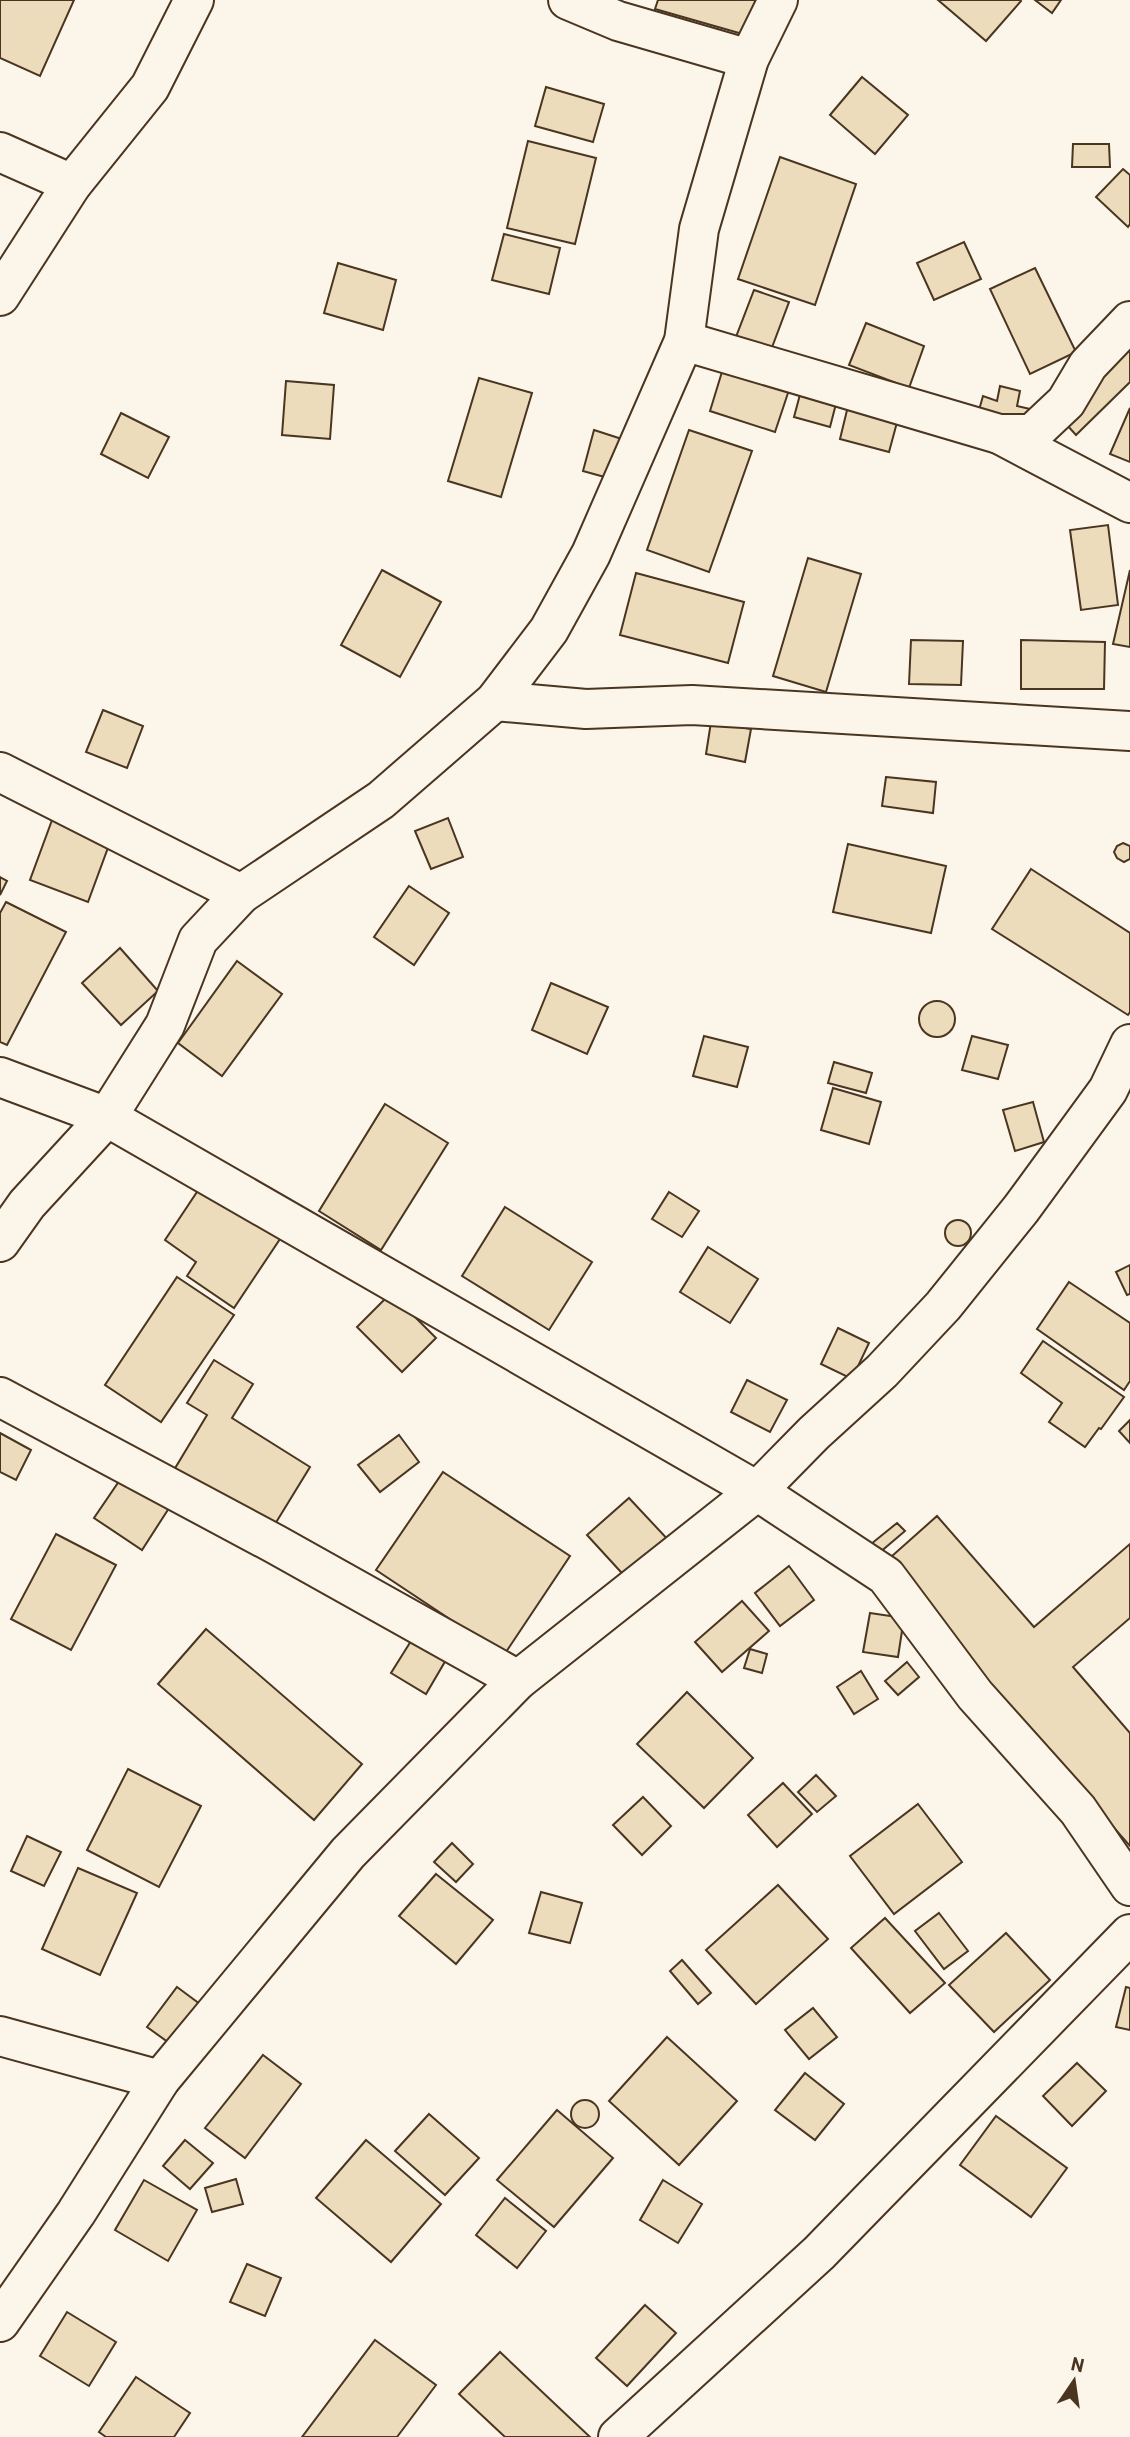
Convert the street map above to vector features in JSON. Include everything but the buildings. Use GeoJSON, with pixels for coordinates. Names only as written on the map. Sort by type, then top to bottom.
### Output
{"type":"FeatureCollection","features":[{"type":"Feature","properties":{"kind":"street"},"geometry":{"type":"LineString","coordinates":[[0,296],[72,184],[150,87],[194,0]]}},
{"type":"Feature","properties":{"kind":"street"},"geometry":{"type":"LineString","coordinates":[[568,0],[618,21],[749,59]]}},
{"type":"Feature","properties":{"kind":"street"},"geometry":{"type":"LineString","coordinates":[[0,1242],[27,1204],[107,1117],[165,1025],[198,940],[241,894],[381,800],[495,701],[549,630],[592,554],[684,341],[699,229],[749,59],[779,0]]}},
{"type":"Feature","properties":{"kind":"street"},"geometry":{"type":"LineString","coordinates":[[0,152],[72,184]]}},
{"type":"Feature","properties":{"kind":"street"},"geometry":{"type":"LineString","coordinates":[[999,433],[1032,434],[1044,424],[1066,402],[1088,365],[1130,321]]}},
{"type":"Feature","properties":{"kind":"street"},"geometry":{"type":"LineString","coordinates":[[684,341],[999,433],[1130,503]]}},
{"type":"Feature","properties":{"kind":"street"},"geometry":{"type":"LineString","coordinates":[[495,701],[586,709],[692,705],[1130,731]]}},
{"type":"Feature","properties":{"kind":"street"},"geometry":{"type":"LineString","coordinates":[[0,772],[241,894]]}},
{"type":"Feature","properties":{"kind":"street"},"geometry":{"type":"LineString","coordinates":[[0,2322],[76,2213],[160,2080],[348,1853],[518,1680],[757,1491],[814,1433],[882,1371],[943,1307],[1021,1209],[1119,1097],[1130,1044]]}},
{"type":"Feature","properties":{"kind":"street"},"geometry":{"type":"LineString","coordinates":[[0,1077],[107,1117],[757,1491],[886,1576],[975,1695],[1078,1810],[1130,1886]]}},
{"type":"Feature","properties":{"kind":"street"},"geometry":{"type":"LineString","coordinates":[[0,1396],[275,1544],[518,1680]]}},
{"type":"Feature","properties":{"kind":"street"},"geometry":{"type":"LineString","coordinates":[[618,2437],[820,2253],[1130,1934]]}},
{"type":"Feature","properties":{"kind":"street"},"geometry":{"type":"LineString","coordinates":[[0,2036],[160,2080]]}}]}
